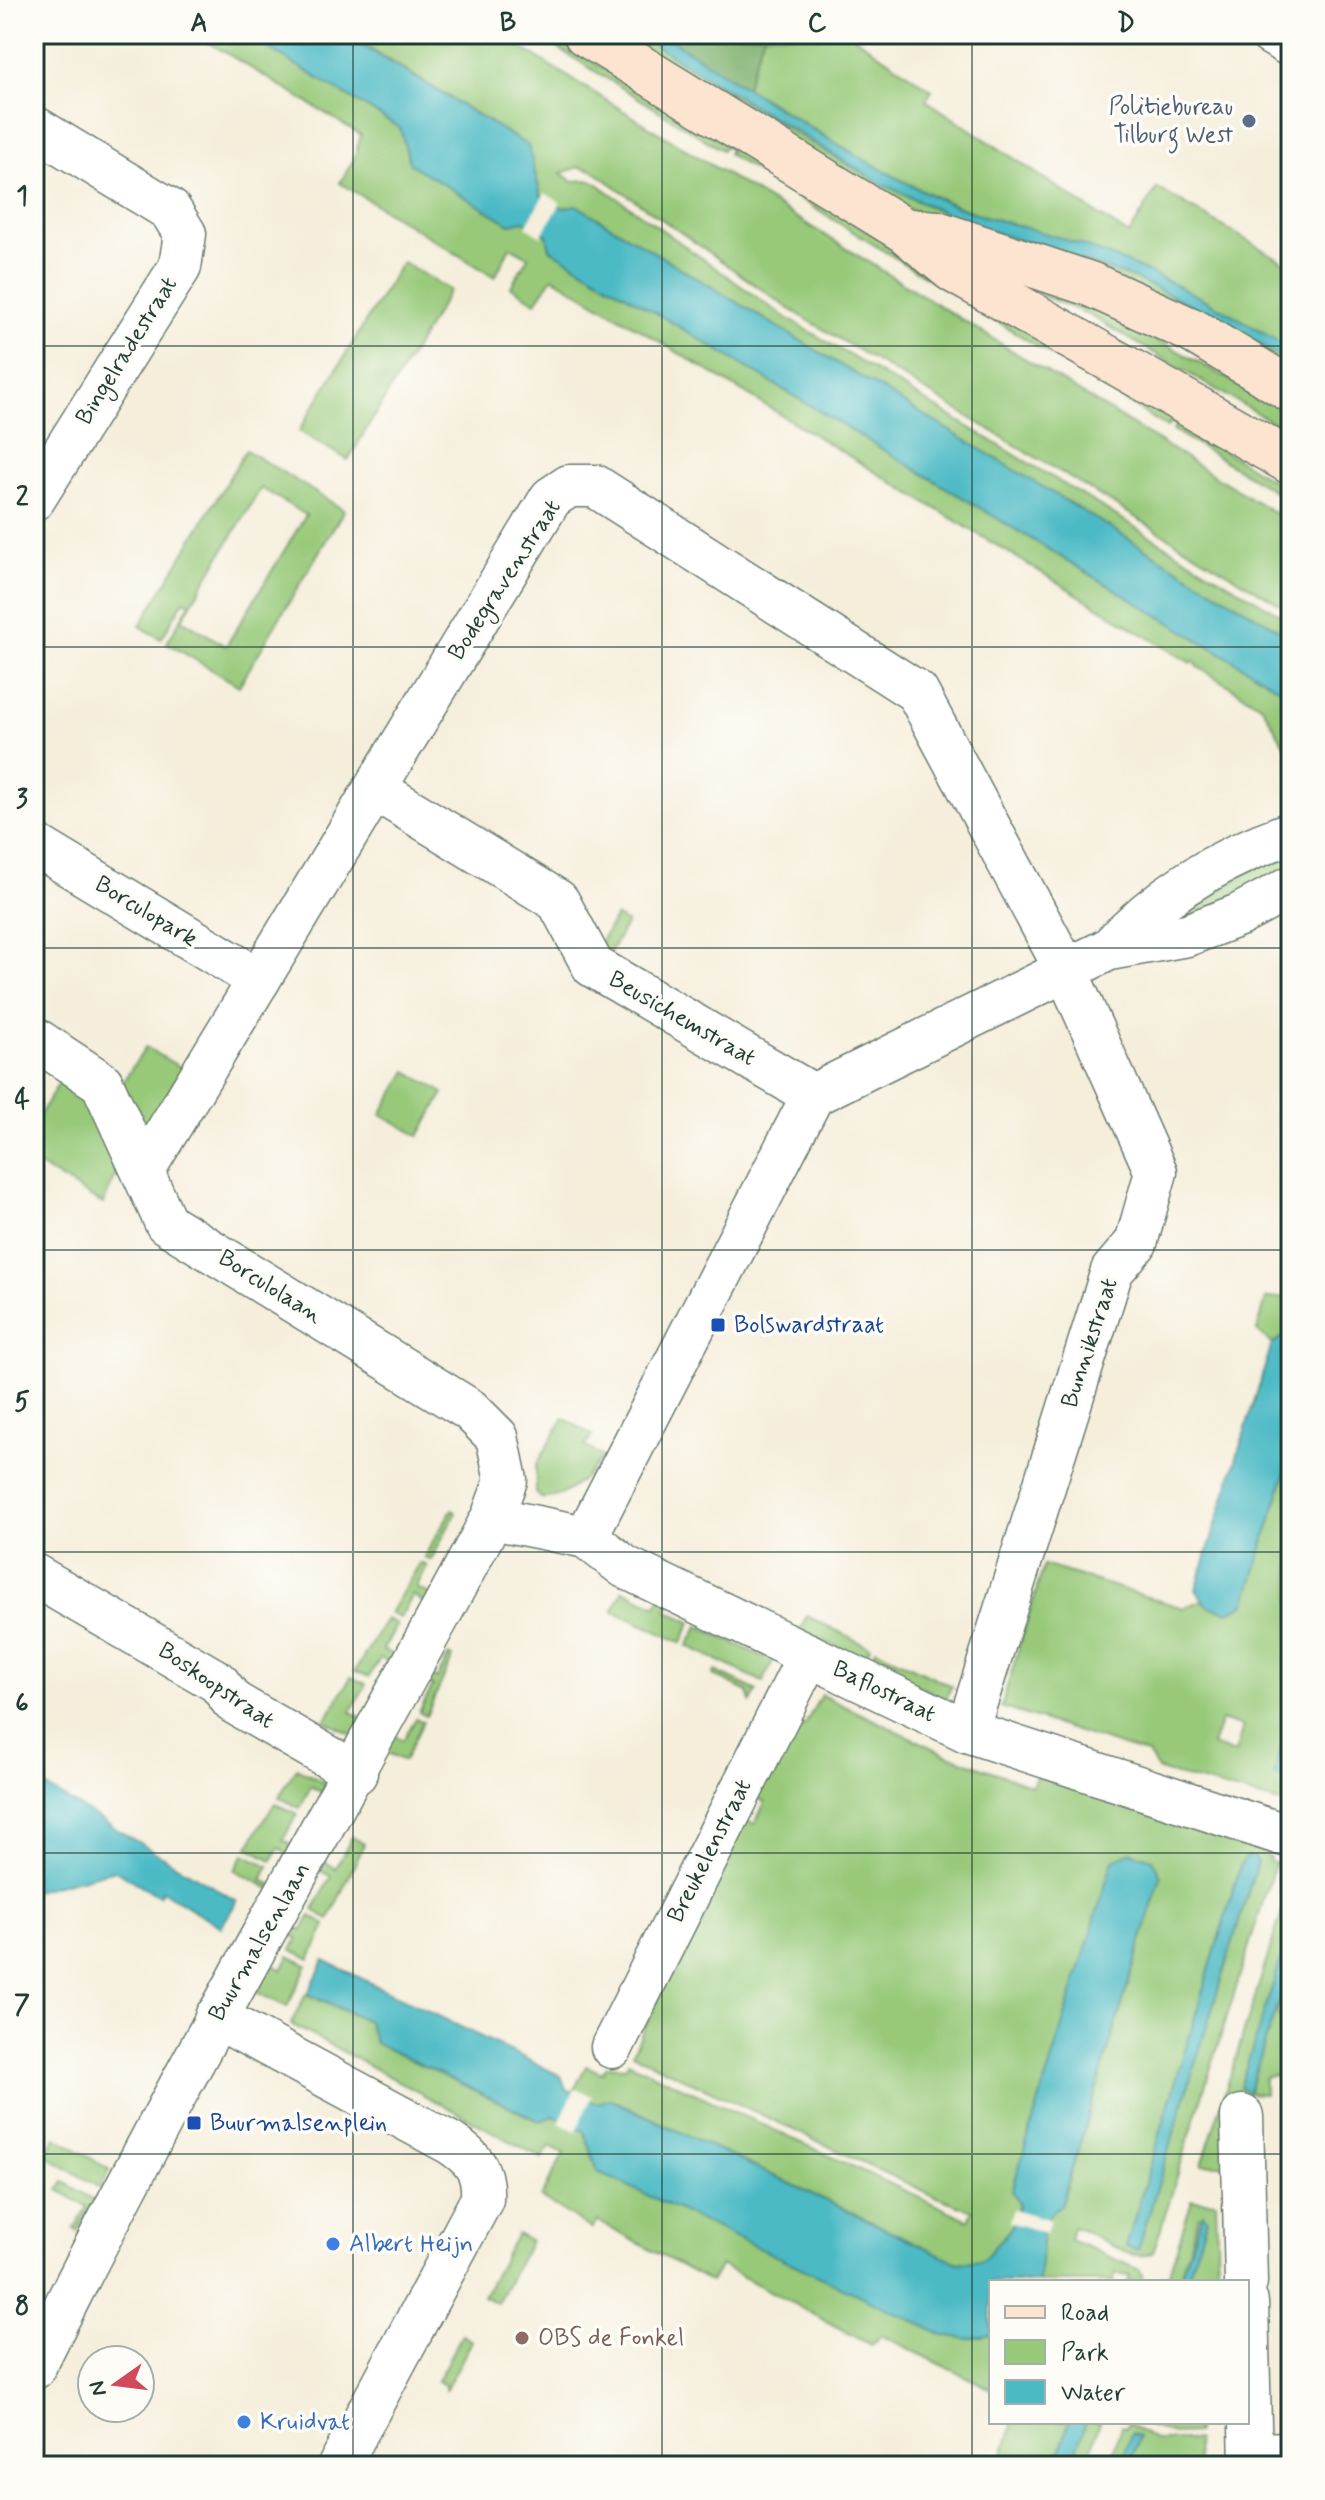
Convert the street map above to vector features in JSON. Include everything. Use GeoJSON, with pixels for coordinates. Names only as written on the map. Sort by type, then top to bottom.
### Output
{"type":"FeatureCollection","features":[{"type":"Feature","properties":{"kind":"main road"},"geometry":{"type":"LineString","coordinates":[[586,34],[904,230],[953,270],[1291,462]]}},
{"type":"Feature","properties":{"kind":"main road"},"geometry":{"type":"LineString","coordinates":[[904,230],[937,233],[1090,284],[1193,331],[1291,390]]}},
{"type":"Feature","properties":{"kind":"street"},"geometry":{"type":"LineString","coordinates":[[1271,34],[1291,46]]}},
{"type":"Feature","properties":{"kind":"street","name":"Bingelradestraat"},"geometry":{"type":"LineString","coordinates":[[34,127],[170,210],[185,234],[180,267],[34,499]]}},
{"type":"Feature","properties":{"kind":"street","name":"Bodegravenstraat"},"geometry":{"type":"LineString","coordinates":[[143,1171],[551,498],[569,486],[595,486],[917,692],[1066,970]]}},
{"type":"Feature","properties":{"kind":"street","name":"Beusichemstraat"},"geometry":{"type":"LineString","coordinates":[[375,789],[558,901],[593,966],[813,1095]]}},
{"type":"Feature","properties":{"kind":"street"},"geometry":{"type":"LineString","coordinates":[[1109,949],[1136,919],[1169,895],[1228,860],[1291,833]]}},
{"type":"Feature","properties":{"kind":"street","name":"Borculopark"},"geometry":{"type":"LineString","coordinates":[[34,844],[259,980]]}},
{"type":"Feature","properties":{"kind":"street"},"geometry":{"type":"LineString","coordinates":[[586,1537],[813,1095],[1109,949],[1187,935],[1239,915],[1291,887]]}},
{"type":"Feature","properties":{"kind":"street","name":"Bunnikstraat"},"geometry":{"type":"LineString","coordinates":[[967,1731],[1112,1271],[1136,1243],[1156,1172],[1066,970]]}},
{"type":"Feature","properties":{"kind":"street","name":"Borculolaan"},"geometry":{"type":"LineString","coordinates":[[38,1051],[102,1083],[166,1223],[470,1410],[497,1437],[506,1480],[492,1518]]}},
{"type":"Feature","properties":{"kind":"street","name":"Baflostraat"},"geometry":{"type":"LineString","coordinates":[[492,1518],[586,1537],[625,1567],[967,1731],[1291,1837]]}},
{"type":"Feature","properties":{"kind":"street","name":"Buurmalsenlaan"},"geometry":{"type":"LineString","coordinates":[[34,2368],[216,2017],[356,1773],[492,1518]]}},
{"type":"Feature","properties":{"kind":"street","name":"Boskoopstraat"},"geometry":{"type":"LineString","coordinates":[[34,1575],[218,1682],[233,1702],[356,1773]]}},
{"type":"Feature","properties":{"kind":"street","name":"Breukelenstraat"},"geometry":{"type":"LineString","coordinates":[[612,2047],[809,1655]]}},
{"type":"Feature","properties":{"kind":"street"},"geometry":{"type":"LineString","coordinates":[[216,2017],[450,2143],[473,2158],[483,2181],[482,2199],[339,2466]]}},
{"type":"Feature","properties":{"kind":"street"},"geometry":{"type":"LineString","coordinates":[[1242,2116],[1246,2280]]}},
{"type":"Feature","properties":{"kind":"street"},"geometry":{"type":"LineString","coordinates":[[1249,2320],[1264,2458]]}},
{"type":"Feature","properties":{"kind":"green space"},"geometry":{"type":"Polygon","coordinates":[[[195,34],[245,34],[400,128],[410,164],[510,224],[524,221],[547,235],[550,249],[1282,690],[1291,708],[1291,756],[1262,706],[1198,667],[1194,661],[1191,663],[553,277],[536,302],[511,287],[528,257],[510,247],[495,277],[340,183],[354,159],[361,135],[195,34]]]}},
{"type":"Feature","properties":{"kind":"green space"},"geometry":{"type":"Polygon","coordinates":[[[347,34],[499,34],[1291,523],[1291,611],[788,308],[592,170],[579,167],[561,173],[572,181],[592,180],[779,313],[1291,621],[1291,637],[576,205],[563,208],[541,195],[528,146],[347,34]]]}},
{"type":"Feature","properties":{"kind":"green space"},"geometry":{"type":"Polygon","coordinates":[[[534,34],[547,34],[1291,492],[1291,501],[1173,430],[1176,425],[1171,422],[1167,427],[728,154],[730,149],[726,146],[722,150],[553,45],[555,40],[551,37],[547,42],[534,34]]]}},
{"type":"Feature","properties":{"kind":"green space"},"geometry":{"type":"Polygon","coordinates":[[[617,34],[637,34],[811,143],[919,202],[969,223],[1099,265],[1168,294],[1291,363],[1291,376],[904,207],[617,34]]]}},
{"type":"Feature","properties":{"kind":"green space"},"geometry":{"type":"Polygon","coordinates":[[[661,34],[764,34],[746,87],[661,34]]]}},
{"type":"Feature","properties":{"kind":"green space"},"geometry":{"type":"Polygon","coordinates":[[[762,34],[850,34],[932,90],[926,100],[1129,235],[1157,188],[1291,266],[1291,350],[1238,318],[1154,275],[1068,241],[956,206],[890,174],[842,146],[746,87],[762,34]]]}},
{"type":"Feature","properties":{"kind":"green space"},"geometry":{"type":"Polygon","coordinates":[[[402,262],[450,290],[348,460],[299,431],[402,262]]]}},
{"type":"Feature","properties":{"kind":"green space"},"geometry":{"type":"Polygon","coordinates":[[[998,263],[1118,318],[1291,413],[1291,433],[1087,314],[993,275],[998,263]]]}},
{"type":"Feature","properties":{"kind":"green space"},"geometry":{"type":"Polygon","coordinates":[[[246,450],[344,510],[239,686],[167,643],[190,603],[184,600],[161,639],[140,626],[246,450]],[[261,488],[182,619],[226,646],[306,515],[261,488]]]}},
{"type":"Feature","properties":{"kind":"green space"},"geometry":{"type":"Polygon","coordinates":[[[1291,844],[1291,875],[1199,919],[1143,926],[1291,844]]]}},
{"type":"Feature","properties":{"kind":"green space"},"geometry":{"type":"Polygon","coordinates":[[[616,916],[627,923],[606,959],[597,948],[616,916]]]}},
{"type":"Feature","properties":{"kind":"green space"},"geometry":{"type":"Polygon","coordinates":[[[146,1047],[183,1069],[143,1134],[122,1083],[146,1047]]]}},
{"type":"Feature","properties":{"kind":"green space"},"geometry":{"type":"Polygon","coordinates":[[[407,1071],[444,1093],[419,1136],[381,1114],[407,1071]]]}},
{"type":"Feature","properties":{"kind":"green space"},"geometry":{"type":"Polygon","coordinates":[[[64,1075],[80,1085],[119,1167],[103,1204],[34,1163],[34,1124],[64,1075]]]}},
{"type":"Feature","properties":{"kind":"green space"},"geometry":{"type":"Polygon","coordinates":[[[1286,1297],[1291,1314],[1285,1336],[1272,1344],[1257,1331],[1266,1299],[1286,1297]]]}},
{"type":"Feature","properties":{"kind":"green space"},"geometry":{"type":"Polygon","coordinates":[[[564,1418],[592,1435],[585,1446],[603,1457],[567,1491],[541,1498],[536,1493],[536,1466],[564,1418]]]}},
{"type":"Feature","properties":{"kind":"green space"},"geometry":{"type":"Polygon","coordinates":[[[1291,1453],[1291,1712],[1274,1775],[1283,1778],[1291,1758],[1291,1806],[1158,1770],[1148,1754],[1001,1707],[1044,1565],[1183,1608],[1203,1600],[1206,1605],[1228,1612],[1245,1604],[1291,1453]],[[1221,1720],[1212,1746],[1235,1753],[1243,1727],[1221,1720]]]}},
{"type":"Feature","properties":{"kind":"green space"},"geometry":{"type":"Polygon","coordinates":[[[452,1509],[456,1512],[431,1560],[424,1557],[452,1509]]]}},
{"type":"Feature","properties":{"kind":"green space"},"geometry":{"type":"Polygon","coordinates":[[[420,1563],[427,1566],[416,1588],[430,1594],[425,1604],[413,1595],[400,1618],[390,1613],[420,1563]]]}},
{"type":"Feature","properties":{"kind":"green space"},"geometry":{"type":"Polygon","coordinates":[[[623,1590],[656,1606],[661,1597],[670,1601],[667,1611],[691,1622],[682,1643],[613,1611],[623,1590]]]}},
{"type":"Feature","properties":{"kind":"green space"},"geometry":{"type":"Polygon","coordinates":[[[807,1616],[870,1647],[864,1660],[800,1630],[807,1616]]]}},
{"type":"Feature","properties":{"kind":"green space"},"geometry":{"type":"Polygon","coordinates":[[[386,1619],[397,1624],[383,1650],[397,1657],[392,1665],[380,1658],[369,1677],[355,1671],[386,1619]]]}},
{"type":"Feature","properties":{"kind":"green space"},"geometry":{"type":"Polygon","coordinates":[[[698,1626],[763,1657],[777,1652],[763,1682],[688,1646],[698,1626]]]}},
{"type":"Feature","properties":{"kind":"green space"},"geometry":{"type":"Polygon","coordinates":[[[875,1649],[952,1686],[945,1699],[869,1663],[875,1649]]]}},
{"type":"Feature","properties":{"kind":"green space"},"geometry":{"type":"Polygon","coordinates":[[[449,1655],[453,1657],[426,1716],[419,1712],[433,1686],[419,1680],[424,1671],[437,1679],[449,1655]]]}},
{"type":"Feature","properties":{"kind":"green space"},"geometry":{"type":"Polygon","coordinates":[[[715,1671],[757,1691],[751,1702],[748,1692],[713,1675],[715,1671]]]}},
{"type":"Feature","properties":{"kind":"green space"},"geometry":{"type":"Polygon","coordinates":[[[351,1677],[366,1684],[351,1712],[364,1719],[355,1736],[325,1721],[351,1677]]]}},
{"type":"Feature","properties":{"kind":"green space"},"geometry":{"type":"Polygon","coordinates":[[[821,1695],[948,1755],[1032,1786],[1036,1776],[1226,1836],[1270,1857],[1269,1862],[1275,1863],[1153,2253],[1133,2255],[1073,2227],[1070,2240],[1140,2270],[1143,2280],[1129,2280],[1130,2276],[1116,2274],[1114,2280],[1038,2280],[1043,2230],[1046,2221],[1061,2205],[1161,1876],[1152,1859],[1132,1852],[1011,2228],[983,2260],[958,2263],[611,2099],[597,2103],[573,2092],[586,2066],[602,2073],[607,2066],[626,2067],[628,2062],[968,2220],[972,2210],[939,2198],[632,2054],[744,1820],[755,1824],[765,1802],[755,1797],[793,1724],[803,1728],[821,1695]],[[1255,1857],[1241,1864],[1126,2247],[1138,2249],[1257,1863],[1255,1857]]]}},
{"type":"Feature","properties":{"kind":"green space"},"geometry":{"type":"Polygon","coordinates":[[[416,1718],[423,1722],[404,1761],[382,1750],[391,1733],[403,1740],[416,1718]]]}},
{"type":"Feature","properties":{"kind":"green space"},"geometry":{"type":"Polygon","coordinates":[[[296,1768],[328,1785],[324,1794],[311,1786],[300,1808],[279,1797],[296,1768]]]}},
{"type":"Feature","properties":{"kind":"green space"},"geometry":{"type":"Polygon","coordinates":[[[275,1803],[297,1814],[283,1840],[296,1847],[291,1856],[279,1848],[272,1860],[248,1847],[275,1803]]]}},
{"type":"Feature","properties":{"kind":"green space"},"geometry":{"type":"Polygon","coordinates":[[[352,1837],[364,1844],[329,1919],[313,1910],[331,1876],[318,1870],[323,1861],[336,1868],[352,1837]]]}},
{"type":"Feature","properties":{"kind":"green space"},"geometry":{"type":"Polygon","coordinates":[[[244,1854],[269,1866],[262,1880],[275,1886],[272,1890],[235,1870],[244,1854]]]}},
{"type":"Feature","properties":{"kind":"green space"},"geometry":{"type":"Polygon","coordinates":[[[1291,1883],[1291,1928],[1240,2088],[1249,2090],[1291,1963],[1277,2014],[1291,2019],[1283,2034],[1291,2071],[1264,2078],[1264,2094],[1248,2093],[1231,2165],[1202,2165],[1291,1883]]]}},
{"type":"Feature","properties":{"kind":"green space"},"geometry":{"type":"Polygon","coordinates":[[[310,1916],[326,1925],[310,1959],[292,1950],[298,1938],[285,1932],[290,1923],[303,1930],[310,1916]]]}},
{"type":"Feature","properties":{"kind":"green space"},"geometry":{"type":"Polygon","coordinates":[[[289,1956],[307,1965],[287,2007],[258,1993],[269,1962],[282,1970],[289,1956]]]}},
{"type":"Feature","properties":{"kind":"green space"},"geometry":{"type":"Polygon","coordinates":[[[306,1994],[368,2022],[375,2043],[539,2121],[554,2116],[584,2131],[967,2339],[989,2334],[989,2388],[881,2335],[871,2345],[721,2265],[711,2282],[597,2221],[592,2229],[541,2198],[564,2153],[550,2146],[542,2158],[291,2024],[306,1994]]]}},
{"type":"Feature","properties":{"kind":"green space"},"geometry":{"type":"Polygon","coordinates":[[[34,2124],[49,2133],[39,2151],[34,2148],[34,2124]]]}},
{"type":"Feature","properties":{"kind":"green space"},"geometry":{"type":"Polygon","coordinates":[[[56,2137],[110,2170],[100,2188],[45,2155],[56,2137]]]}},
{"type":"Feature","properties":{"kind":"green space"},"geometry":{"type":"Polygon","coordinates":[[[64,2182],[96,2201],[77,2231],[74,2229],[87,2207],[59,2190],[64,2182]]]}},
{"type":"Feature","properties":{"kind":"green space"},"geometry":{"type":"Polygon","coordinates":[[[1192,2200],[1216,2202],[1218,2280],[1187,2280],[1207,2218],[1199,2216],[1179,2280],[1167,2280],[1192,2200]]]}},
{"type":"Feature","properties":{"kind":"green space"},"geometry":{"type":"Polygon","coordinates":[[[517,2234],[530,2241],[497,2303],[483,2296],[517,2234]]]}},
{"type":"Feature","properties":{"kind":"green space"},"geometry":{"type":"Polygon","coordinates":[[[462,2335],[472,2341],[445,2391],[445,2385],[437,2381],[462,2335]]]}},
{"type":"Feature","properties":{"kind":"green space"},"geometry":{"type":"Polygon","coordinates":[[[1012,2424],[1068,2424],[1056,2466],[1000,2466],[1012,2424]]]}},
{"type":"Feature","properties":{"kind":"green space"},"geometry":{"type":"Polygon","coordinates":[[[1085,2424],[1099,2424],[1086,2466],[1072,2466],[1085,2424]]]}},
{"type":"Feature","properties":{"kind":"green space"},"geometry":{"type":"Polygon","coordinates":[[[1130,2424],[1154,2440],[1196,2440],[1197,2466],[1129,2466],[1139,2436],[1133,2433],[1121,2466],[1109,2466],[1121,2426],[1126,2428],[1130,2424]]]}},
{"type":"Feature","properties":{"kind":"green space"},"geometry":{"type":"Polygon","coordinates":[[[1145,2424],[1196,2424],[1196,2433],[1173,2434],[1145,2424]]]}},
{"type":"Feature","properties":{"kind":"water"},"geometry":{"type":"Polygon","coordinates":[[[245,34],[342,34],[353,40],[528,146],[541,196],[563,208],[576,205],[1291,637],[1291,708],[1282,690],[550,249],[547,235],[524,221],[510,224],[410,164],[400,128],[245,34]]]}},
{"type":"Feature","properties":{"kind":"water"},"geometry":{"type":"Polygon","coordinates":[[[637,34],[661,34],[832,141],[939,199],[1067,240],[1182,288],[1291,350],[1291,363],[1191,305],[1136,279],[967,223],[882,184],[637,34]]]}},
{"type":"Feature","properties":{"kind":"water"},"geometry":{"type":"Polygon","coordinates":[[[1291,1314],[1291,1453],[1245,1604],[1228,1612],[1206,1605],[1196,1589],[1272,1344],[1285,1336],[1291,1314]]]}},
{"type":"Feature","properties":{"kind":"water"},"geometry":{"type":"Polygon","coordinates":[[[1291,1712],[1291,1758],[1283,1778],[1274,1775],[1291,1712]]]}},
{"type":"Feature","properties":{"kind":"water"},"geometry":{"type":"Polygon","coordinates":[[[34,1780],[237,1901],[221,1927],[162,1891],[159,1896],[115,1870],[34,1891],[34,1780]]]}},
{"type":"Feature","properties":{"kind":"water"},"geometry":{"type":"Polygon","coordinates":[[[1131,1852],[1152,1859],[1161,1876],[1061,2205],[1046,2221],[1043,2230],[1038,2280],[989,2280],[989,2334],[967,2339],[943,2335],[598,2172],[584,2131],[554,2116],[540,2121],[375,2043],[368,2021],[308,1994],[324,1960],[561,2076],[566,2089],[597,2103],[610,2099],[958,2263],[983,2260],[1011,2228],[1019,2204],[1012,2190],[1113,1860],[1131,1852]]]}},
{"type":"Feature","properties":{"kind":"water"},"geometry":{"type":"Polygon","coordinates":[[[1246,1857],[1255,1857],[1257,1863],[1138,2250],[1126,2247],[1241,1864],[1246,1857]]]}},
{"type":"Feature","properties":{"kind":"water"},"geometry":{"type":"Polygon","coordinates":[[[1291,1928],[1291,1963],[1249,2091],[1244,2091],[1240,2087],[1291,1928]]]}},
{"type":"Feature","properties":{"kind":"water"},"geometry":{"type":"Polygon","coordinates":[[[1203,2213],[1207,2218],[1187,2280],[1179,2280],[1203,2213]]]}},
{"type":"Feature","properties":{"kind":"water"},"geometry":{"type":"Polygon","coordinates":[[[1068,2424],[1085,2424],[1072,2466],[1056,2466],[1068,2424]]]}},
{"type":"Feature","properties":{"kind":"water"},"geometry":{"type":"Polygon","coordinates":[[[1131,2433],[1139,2436],[1129,2466],[1121,2466],[1131,2433]]]}},
{"type":"Feature","properties":{"kind":"pier"},"geometry":{"type":"Polygon","coordinates":[[[545,193],[561,203],[541,236],[526,226],[545,193]]]}},
{"type":"Feature","properties":{"kind":"pier"},"geometry":{"type":"Polygon","coordinates":[[[575,2089],[592,2096],[576,2131],[559,2123],[575,2089]]]}},
{"type":"Feature","properties":{"kind":"pier"},"geometry":{"type":"Polygon","coordinates":[[[1013,2209],[1050,2220],[1046,2233],[1009,2222],[1013,2209]]]}},
{"type":"Feature","properties":{"kind":"place","name":"Politiebureau Tilburg West"},"geometry":{"type":"Point","coordinates":[1249,121]}},
{"type":"Feature","properties":{"kind":"place","name":"Bolswardstraat"},"geometry":{"type":"Point","coordinates":[718,1325]}},
{"type":"Feature","properties":{"kind":"place","name":"Buurmalsenplein"},"geometry":{"type":"Point","coordinates":[194,2123]}},
{"type":"Feature","properties":{"kind":"place","name":"Albert Heijn"},"geometry":{"type":"Point","coordinates":[333,2244]}},
{"type":"Feature","properties":{"kind":"place","name":"OBS de Fonkel"},"geometry":{"type":"Point","coordinates":[522,2338]}},
{"type":"Feature","properties":{"kind":"place","name":"Kruidvat"},"geometry":{"type":"Point","coordinates":[244,2422]}}]}
